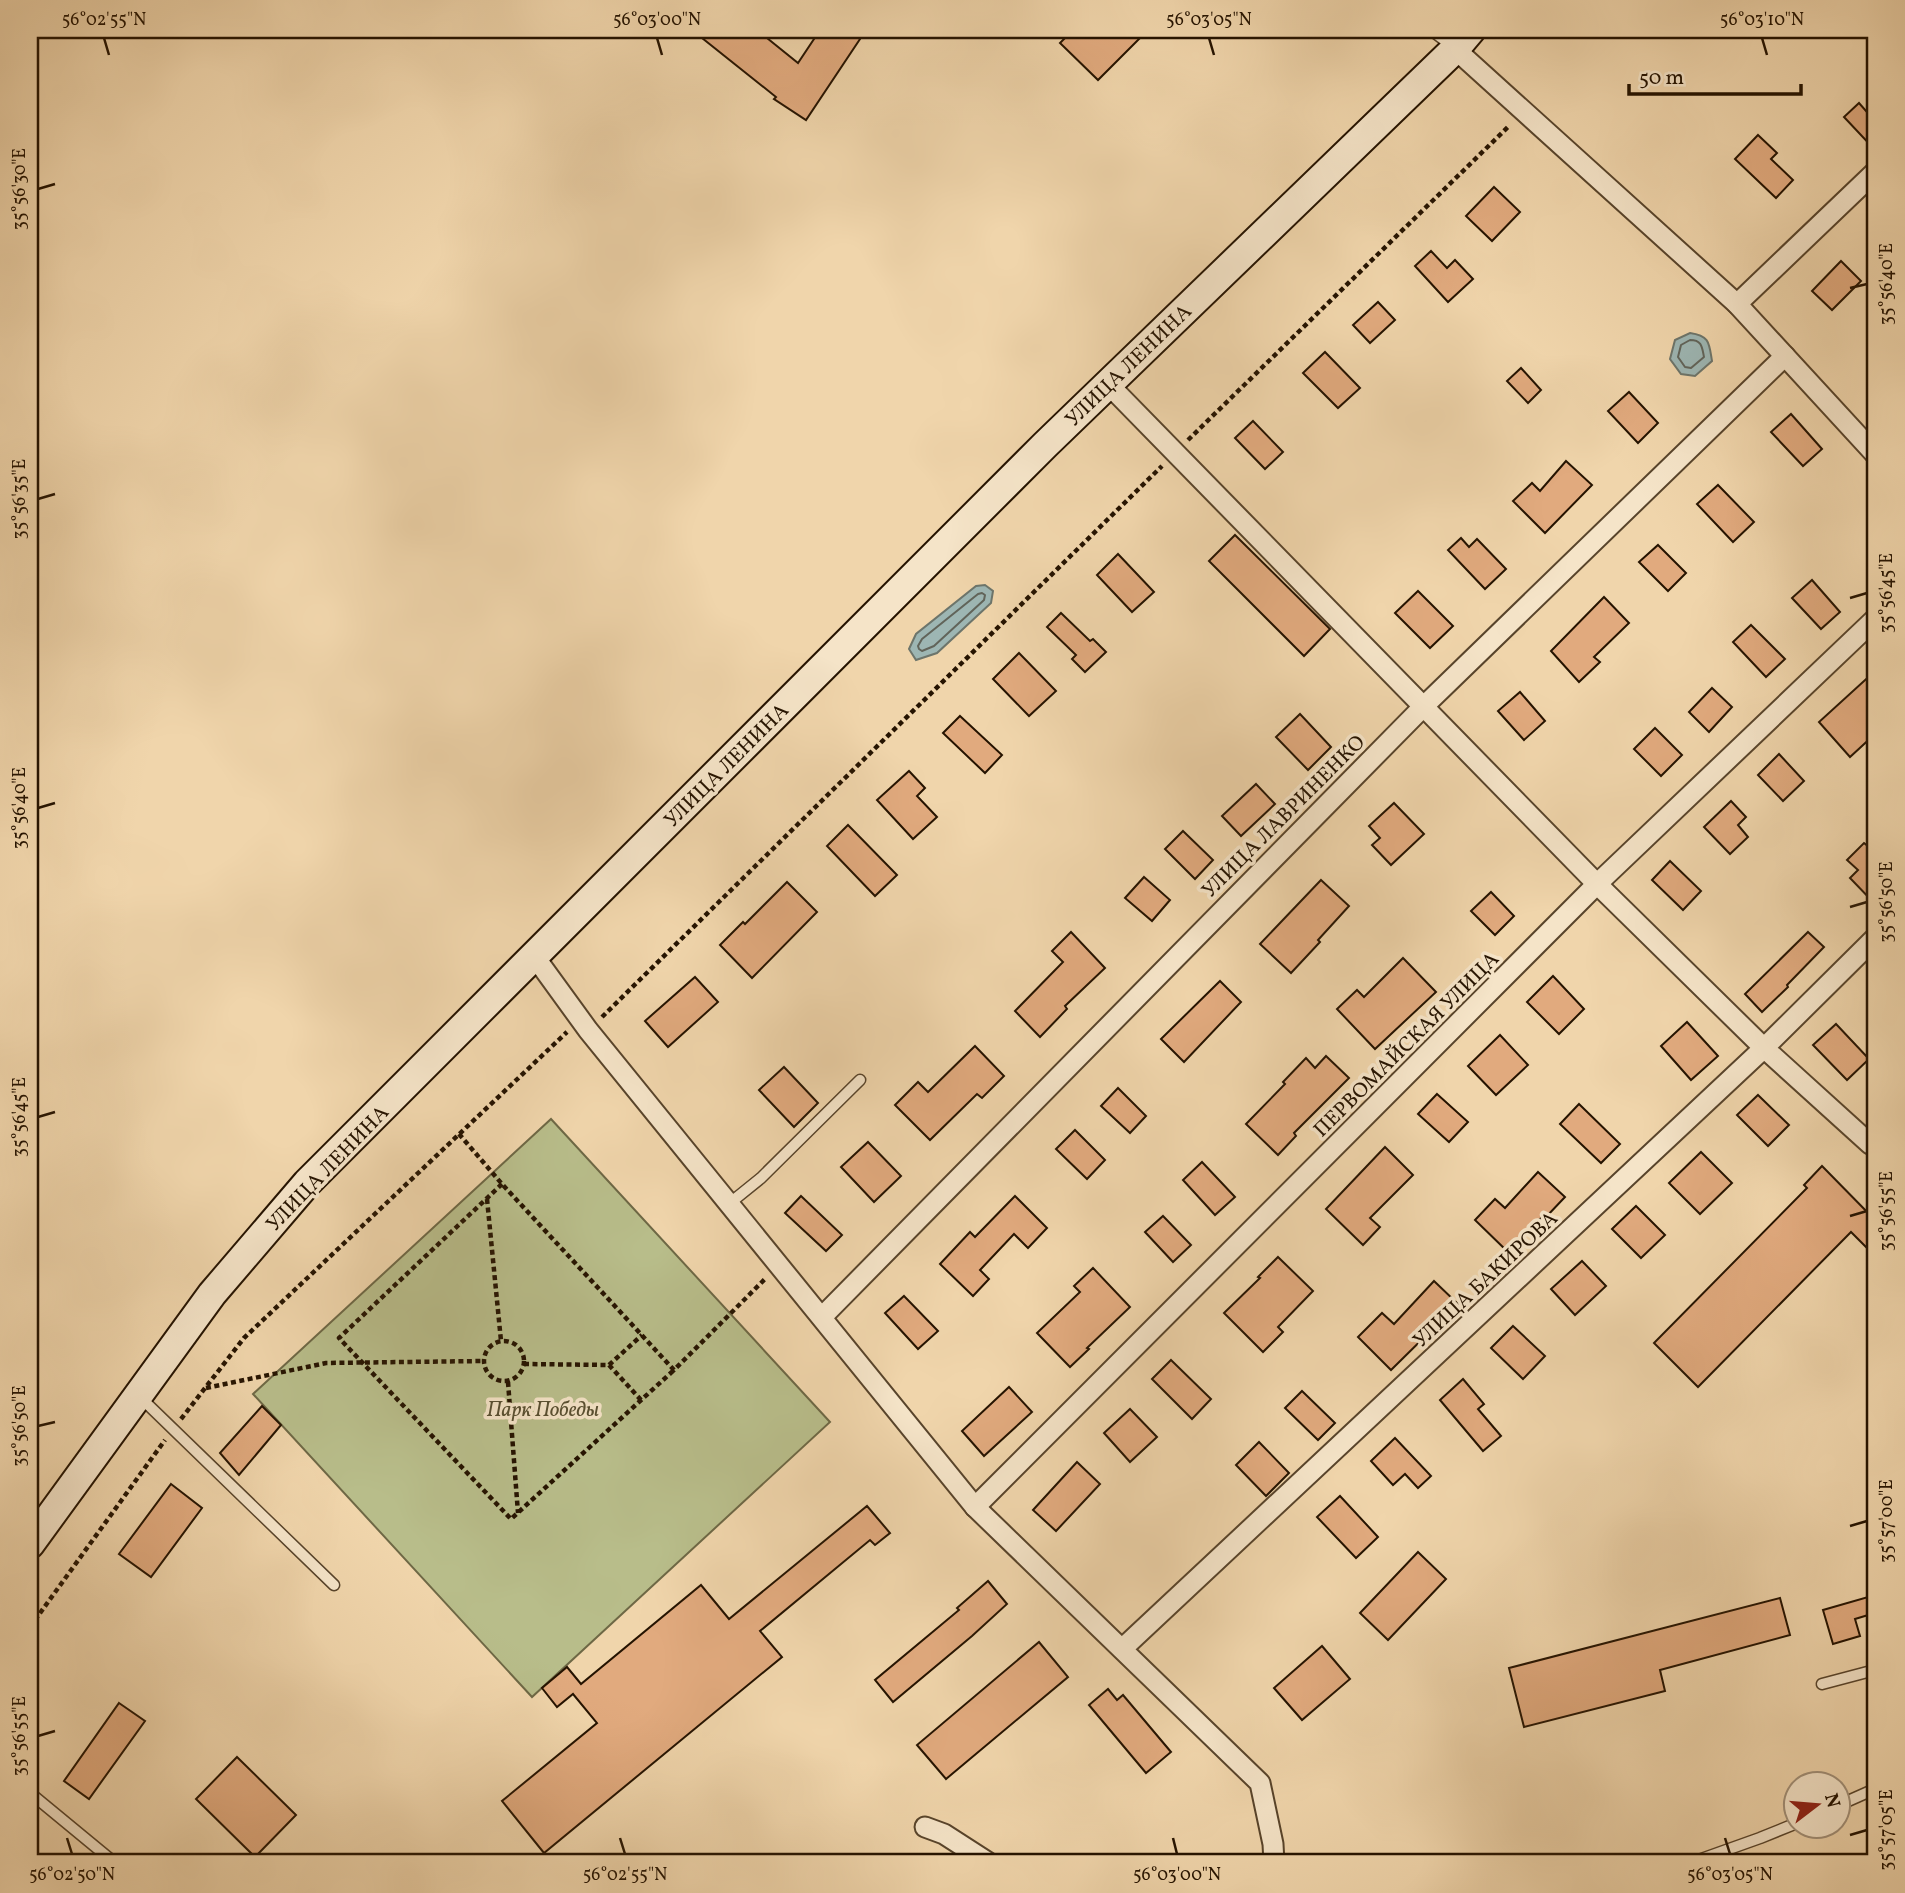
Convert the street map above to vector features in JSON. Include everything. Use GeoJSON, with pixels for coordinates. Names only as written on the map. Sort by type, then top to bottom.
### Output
{"type":"FeatureCollection","features":[{"type":"Feature","properties":{"kind":"main road","name":"УЛИЦА ЛЕНИНА"},"geometry":{"type":"LineString","coordinates":[[30,1544],[212,1294],[307,1183],[1045,445],[1463,39]]}},
{"type":"Feature","properties":{"kind":"street"},"geometry":{"type":"LineString","coordinates":[[1463,39],[1524,111],[1737,304],[1875,454]]}},
{"type":"Feature","properties":{"kind":"street"},"geometry":{"type":"LineString","coordinates":[[1737,304],[1875,172]]}},
{"type":"Feature","properties":{"kind":"street","name":"УЛИЦА ЛАВРИНЕНКО"},"geometry":{"type":"LineString","coordinates":[[822,1317],[1423,707],[1785,356]]}},
{"type":"Feature","properties":{"kind":"street"},"geometry":{"type":"LineString","coordinates":[[1109,385],[1597,884],[1764,1048],[1874,1150]]}},
{"type":"Feature","properties":{"kind":"street","name":"ПЕРВОМАЙСКАЯ УЛИЦА"},"geometry":{"type":"LineString","coordinates":[[975,1507],[1597,884],[1875,620]]}},
{"type":"Feature","properties":{"kind":"street","name":"УЛИЦА БАКИРОВА"},"geometry":{"type":"LineString","coordinates":[[1122,1650],[1764,1048],[1875,938]]}},
{"type":"Feature","properties":{"kind":"street"},"geometry":{"type":"LineString","coordinates":[[535,957],[585,1024],[975,1507],[1260,1783],[1273,1843],[1274,1863]]}},
{"type":"Feature","properties":{"kind":"street"},"geometry":{"type":"LineString","coordinates":[[925,1827],[944,1834],[989,1863]]}},
{"type":"Feature","properties":{"kind":"lane"},"geometry":{"type":"LineString","coordinates":[[1431,30],[1463,39]]}},
{"type":"Feature","properties":{"kind":"lane"},"geometry":{"type":"LineString","coordinates":[[730,1203],[761,1178],[860,1080]]}},
{"type":"Feature","properties":{"kind":"lane"},"geometry":{"type":"LineString","coordinates":[[138,1396],[334,1586]]}},
{"type":"Feature","properties":{"kind":"lane"},"geometry":{"type":"LineString","coordinates":[[1822,1684],[1875,1670]]}},
{"type":"Feature","properties":{"kind":"lane"},"geometry":{"type":"LineString","coordinates":[[1853,1799],[1875,1789]]}},
{"type":"Feature","properties":{"kind":"lane"},"geometry":{"type":"LineString","coordinates":[[30,1795],[115,1863]]}},
{"type":"Feature","properties":{"kind":"lane"},"geometry":{"type":"LineString","coordinates":[[1690,1863],[1783,1829]]}},
{"type":"Feature","properties":{"kind":"path"},"geometry":{"type":"LineString","coordinates":[[30,1627],[173,1429],[244,1338],[459,1134],[585,1024],[1524,111]]}},
{"type":"Feature","properties":{"kind":"path"},"geometry":{"type":"LineString","coordinates":[[459,1134],[674,1370]]}},
{"type":"Feature","properties":{"kind":"path"},"geometry":{"type":"LineString","coordinates":[[502,1184],[339,1338],[511,1519],[674,1370],[779,1264]]}},
{"type":"Feature","properties":{"kind":"path"},"geometry":{"type":"LineString","coordinates":[[487,1199],[501,1341]]}},
{"type":"Feature","properties":{"kind":"path"},"geometry":{"type":"LineString","coordinates":[[524,1364],[609,1365],[642,1335]]}},
{"type":"Feature","properties":{"kind":"path"},"geometry":{"type":"LineString","coordinates":[[508,1341],[522,1352],[524,1364],[518,1376],[508,1382],[502,1382],[487,1373],[483,1361],[489,1346],[508,1341]]}},
{"type":"Feature","properties":{"kind":"path"},"geometry":{"type":"LineString","coordinates":[[204,1389],[326,1363],[483,1361]]}},
{"type":"Feature","properties":{"kind":"path"},"geometry":{"type":"LineString","coordinates":[[609,1365],[641,1400]]}},
{"type":"Feature","properties":{"kind":"path"},"geometry":{"type":"LineString","coordinates":[[508,1382],[518,1513]]}},
{"type":"Feature","properties":{"kind":"green space","name":"Парк Победы"},"geometry":{"type":"Polygon","coordinates":[[[551,1119],[830,1422],[532,1697],[253,1394],[551,1119]]]}},
{"type":"Feature","properties":{"kind":"water"},"geometry":{"type":"Polygon","coordinates":[[[1690,333],[1705,338],[1712,361],[1695,376],[1681,374],[1670,359],[1675,340],[1690,333]]]}},
{"type":"Feature","properties":{"kind":"water"},"geometry":{"type":"Polygon","coordinates":[[[985,585],[993,591],[991,603],[937,653],[916,660],[909,649],[916,634],[976,586],[985,585]]]}},
{"type":"Feature","properties":{"kind":"building"},"geometry":{"type":"Polygon","coordinates":[[[692,30],[757,30],[798,63],[820,30],[866,30],[806,120],[774,99],[776,97],[692,30]]]}},
{"type":"Feature","properties":{"kind":"building"},"geometry":{"type":"Polygon","coordinates":[[[1073,30],[1148,30],[1098,80],[1060,43],[1073,30]]]}},
{"type":"Feature","properties":{"kind":"building"},"geometry":{"type":"Polygon","coordinates":[[[1875,101],[1875,150],[1844,117],[1859,103],[1866,111],[1875,101]]]}},
{"type":"Feature","properties":{"kind":"building"},"geometry":{"type":"Polygon","coordinates":[[[1758,135],[1777,153],[1771,159],[1793,180],[1776,198],[1735,159],[1758,135]]]}},
{"type":"Feature","properties":{"kind":"building"},"geometry":{"type":"Polygon","coordinates":[[[1494,187],[1520,212],[1492,241],[1466,216],[1494,187]]]}},
{"type":"Feature","properties":{"kind":"building"},"geometry":{"type":"Polygon","coordinates":[[[1431,251],[1447,268],[1455,260],[1473,279],[1448,302],[1415,266],[1431,251]]]}},
{"type":"Feature","properties":{"kind":"building"},"geometry":{"type":"Polygon","coordinates":[[[1841,261],[1861,281],[1832,310],[1812,291],[1841,261]]]}},
{"type":"Feature","properties":{"kind":"building"},"geometry":{"type":"Polygon","coordinates":[[[1378,302],[1395,320],[1370,343],[1353,325],[1378,302]]]}},
{"type":"Feature","properties":{"kind":"building"},"geometry":{"type":"Polygon","coordinates":[[[1325,352],[1360,388],[1338,408],[1303,373],[1325,352]]]}},
{"type":"Feature","properties":{"kind":"building"},"geometry":{"type":"Polygon","coordinates":[[[1521,368],[1541,390],[1528,403],[1507,381],[1521,368]]]}},
{"type":"Feature","properties":{"kind":"building"},"geometry":{"type":"Polygon","coordinates":[[[1629,392],[1658,423],[1638,443],[1608,411],[1629,392]]]}},
{"type":"Feature","properties":{"kind":"building"},"geometry":{"type":"Polygon","coordinates":[[[1791,414],[1822,449],[1803,466],[1771,432],[1791,414]]]}},
{"type":"Feature","properties":{"kind":"building"},"geometry":{"type":"Polygon","coordinates":[[[1253,421],[1283,452],[1265,469],[1235,438],[1253,421]]]}},
{"type":"Feature","properties":{"kind":"building"},"geometry":{"type":"Polygon","coordinates":[[[1566,461],[1592,485],[1545,533],[1513,501],[1532,483],[1540,491],[1566,461]]]}},
{"type":"Feature","properties":{"kind":"building"},"geometry":{"type":"Polygon","coordinates":[[[1718,485],[1754,522],[1733,542],[1697,504],[1718,485]]]}},
{"type":"Feature","properties":{"kind":"building"},"geometry":{"type":"Polygon","coordinates":[[[1235,535],[1330,629],[1304,656],[1209,561],[1235,535]]]}},
{"type":"Feature","properties":{"kind":"building"},"geometry":{"type":"Polygon","coordinates":[[[1461,538],[1469,547],[1477,539],[1506,569],[1485,589],[1448,550],[1461,538]]]}},
{"type":"Feature","properties":{"kind":"building"},"geometry":{"type":"Polygon","coordinates":[[[1658,545],[1686,573],[1668,591],[1639,562],[1658,545]]]}},
{"type":"Feature","properties":{"kind":"building"},"geometry":{"type":"Polygon","coordinates":[[[1118,554],[1154,592],[1132,612],[1097,575],[1118,554]]]}},
{"type":"Feature","properties":{"kind":"building"},"geometry":{"type":"Polygon","coordinates":[[[1812,580],[1840,612],[1821,629],[1792,598],[1812,580]]]}},
{"type":"Feature","properties":{"kind":"building"},"geometry":{"type":"Polygon","coordinates":[[[1418,591],[1453,626],[1430,648],[1395,613],[1418,591]]]}},
{"type":"Feature","properties":{"kind":"building"},"geometry":{"type":"Polygon","coordinates":[[[1604,597],[1629,623],[1594,657],[1600,662],[1579,682],[1551,651],[1604,597]]]}},
{"type":"Feature","properties":{"kind":"building"},"geometry":{"type":"Polygon","coordinates":[[[1061,613],[1090,641],[1093,639],[1106,652],[1085,672],[1072,659],[1076,655],[1047,627],[1061,613]]]}},
{"type":"Feature","properties":{"kind":"building"},"geometry":{"type":"Polygon","coordinates":[[[1751,625],[1785,659],[1766,677],[1733,642],[1751,625]]]}},
{"type":"Feature","properties":{"kind":"building"},"geometry":{"type":"Polygon","coordinates":[[[1019,653],[1056,691],[1029,716],[993,679],[1019,653]]]}},
{"type":"Feature","properties":{"kind":"building"},"geometry":{"type":"Polygon","coordinates":[[[1875,671],[1875,734],[1850,757],[1819,722],[1875,671]]]}},
{"type":"Feature","properties":{"kind":"building"},"geometry":{"type":"Polygon","coordinates":[[[1712,688],[1732,707],[1709,732],[1689,712],[1712,688]]]}},
{"type":"Feature","properties":{"kind":"building"},"geometry":{"type":"Polygon","coordinates":[[[1520,692],[1545,721],[1524,740],[1498,711],[1520,692]]]}},
{"type":"Feature","properties":{"kind":"building"},"geometry":{"type":"Polygon","coordinates":[[[1300,714],[1331,747],[1308,770],[1276,737],[1300,714]]]}},
{"type":"Feature","properties":{"kind":"building"},"geometry":{"type":"Polygon","coordinates":[[[960,716],[1002,755],[985,773],[943,733],[960,716]]]}},
{"type":"Feature","properties":{"kind":"building"},"geometry":{"type":"Polygon","coordinates":[[[1655,728],[1682,755],[1661,776],[1634,749],[1655,728]]]}},
{"type":"Feature","properties":{"kind":"building"},"geometry":{"type":"Polygon","coordinates":[[[1779,754],[1804,781],[1783,801],[1758,775],[1779,754]]]}},
{"type":"Feature","properties":{"kind":"building"},"geometry":{"type":"Polygon","coordinates":[[[909,771],[925,788],[917,796],[937,817],[913,839],[877,800],[909,771]]]}},
{"type":"Feature","properties":{"kind":"building"},"geometry":{"type":"Polygon","coordinates":[[[1256,784],[1275,804],[1241,836],[1222,816],[1256,784]]]}},
{"type":"Feature","properties":{"kind":"building"},"geometry":{"type":"Polygon","coordinates":[[[1731,801],[1746,817],[1738,825],[1748,837],[1730,854],[1704,827],[1731,801]]]}},
{"type":"Feature","properties":{"kind":"building"},"geometry":{"type":"Polygon","coordinates":[[[1394,803],[1424,834],[1391,865],[1372,845],[1380,838],[1369,826],[1394,803]]]}},
{"type":"Feature","properties":{"kind":"building"},"geometry":{"type":"Polygon","coordinates":[[[848,825],[897,875],[875,896],[827,846],[848,825]]]}},
{"type":"Feature","properties":{"kind":"building"},"geometry":{"type":"Polygon","coordinates":[[[1183,831],[1213,860],[1195,879],[1165,849],[1183,831]]]}},
{"type":"Feature","properties":{"kind":"building"},"geometry":{"type":"Polygon","coordinates":[[[1864,843],[1875,852],[1875,904],[1850,878],[1858,870],[1847,860],[1864,843]]]}},
{"type":"Feature","properties":{"kind":"building"},"geometry":{"type":"Polygon","coordinates":[[[1670,861],[1701,891],[1683,910],[1652,880],[1670,861]]]}},
{"type":"Feature","properties":{"kind":"building"},"geometry":{"type":"Polygon","coordinates":[[[1144,877],[1170,900],[1152,921],[1125,898],[1144,877]]]}},
{"type":"Feature","properties":{"kind":"building"},"geometry":{"type":"Polygon","coordinates":[[[1321,880],[1349,906],[1291,973],[1260,944],[1321,880]]]}},
{"type":"Feature","properties":{"kind":"building"},"geometry":{"type":"Polygon","coordinates":[[[787,882],[817,912],[752,978],[720,945],[787,882]]]}},
{"type":"Feature","properties":{"kind":"building"},"geometry":{"type":"Polygon","coordinates":[[[1491,892],[1514,916],[1495,935],[1471,911],[1491,892]]]}},
{"type":"Feature","properties":{"kind":"building"},"geometry":{"type":"Polygon","coordinates":[[[1071,932],[1105,968],[1065,1006],[1067,1009],[1040,1037],[1015,1011],[1063,962],[1052,951],[1071,932]]]}},
{"type":"Feature","properties":{"kind":"building"},"geometry":{"type":"Polygon","coordinates":[[[1808,932],[1824,947],[1762,1012],[1745,994],[1808,932]]]}},
{"type":"Feature","properties":{"kind":"building"},"geometry":{"type":"Polygon","coordinates":[[[1403,958],[1436,992],[1375,1049],[1337,1009],[1357,990],[1364,997],[1403,958]]]}},
{"type":"Feature","properties":{"kind":"building"},"geometry":{"type":"Polygon","coordinates":[[[1553,976],[1584,1009],[1559,1034],[1527,1002],[1553,976]]]}},
{"type":"Feature","properties":{"kind":"building"},"geometry":{"type":"Polygon","coordinates":[[[695,977],[718,1002],[668,1047],[645,1021],[695,977]]]}},
{"type":"Feature","properties":{"kind":"building"},"geometry":{"type":"Polygon","coordinates":[[[1220,981],[1241,1002],[1184,1062],[1161,1039],[1220,981]]]}},
{"type":"Feature","properties":{"kind":"building"},"geometry":{"type":"Polygon","coordinates":[[[1687,1022],[1718,1056],[1691,1080],[1661,1046],[1687,1022]]]}},
{"type":"Feature","properties":{"kind":"building"},"geometry":{"type":"Polygon","coordinates":[[[1836,1024],[1869,1059],[1847,1080],[1813,1045],[1836,1024]]]}},
{"type":"Feature","properties":{"kind":"building"},"geometry":{"type":"Polygon","coordinates":[[[1500,1035],[1528,1065],[1496,1095],[1468,1066],[1500,1035]]]}},
{"type":"Feature","properties":{"kind":"building"},"geometry":{"type":"Polygon","coordinates":[[[975,1046],[1004,1076],[982,1098],[977,1094],[930,1140],[895,1105],[918,1082],[928,1092],[975,1046]]]}},
{"type":"Feature","properties":{"kind":"building"},"geometry":{"type":"Polygon","coordinates":[[[1326,1056],[1349,1078],[1294,1133],[1296,1136],[1278,1155],[1246,1124],[1306,1058],[1315,1068],[1326,1056]]]}},
{"type":"Feature","properties":{"kind":"building"},"geometry":{"type":"Polygon","coordinates":[[[784,1067],[818,1103],[794,1127],[759,1090],[784,1067]]]}},
{"type":"Feature","properties":{"kind":"building"},"geometry":{"type":"Polygon","coordinates":[[[1118,1088],[1146,1116],[1130,1133],[1101,1106],[1118,1088]]]}},
{"type":"Feature","properties":{"kind":"building"},"geometry":{"type":"Polygon","coordinates":[[[1437,1094],[1468,1122],[1449,1142],[1418,1114],[1437,1094]]]}},
{"type":"Feature","properties":{"kind":"building"},"geometry":{"type":"Polygon","coordinates":[[[1758,1095],[1789,1125],[1768,1146],[1737,1115],[1758,1095]]]}},
{"type":"Feature","properties":{"kind":"building"},"geometry":{"type":"Polygon","coordinates":[[[1579,1104],[1620,1144],[1601,1163],[1560,1124],[1579,1104]]]}},
{"type":"Feature","properties":{"kind":"building"},"geometry":{"type":"Polygon","coordinates":[[[1075,1130],[1105,1160],[1087,1179],[1056,1149],[1075,1130]]]}},
{"type":"Feature","properties":{"kind":"building"},"geometry":{"type":"Polygon","coordinates":[[[868,1142],[901,1176],[874,1202],[841,1167],[868,1142]]]}},
{"type":"Feature","properties":{"kind":"building"},"geometry":{"type":"Polygon","coordinates":[[[1385,1147],[1413,1175],[1370,1218],[1380,1227],[1363,1245],[1326,1209],[1385,1147]]]}},
{"type":"Feature","properties":{"kind":"building"},"geometry":{"type":"Polygon","coordinates":[[[1701,1152],[1732,1183],[1700,1214],[1669,1183],[1701,1152]]]}},
{"type":"Feature","properties":{"kind":"building"},"geometry":{"type":"Polygon","coordinates":[[[1202,1162],[1235,1197],[1215,1215],[1183,1180],[1202,1162]]]}},
{"type":"Feature","properties":{"kind":"building"},"geometry":{"type":"Polygon","coordinates":[[[1822,1166],[1875,1220],[1875,1256],[1851,1232],[1698,1387],[1654,1343],[1807,1188],[1804,1185],[1822,1166]]]}},
{"type":"Feature","properties":{"kind":"building"},"geometry":{"type":"Polygon","coordinates":[[[1538,1172],[1565,1197],[1508,1252],[1475,1220],[1495,1199],[1505,1208],[1538,1172]]]}},
{"type":"Feature","properties":{"kind":"building"},"geometry":{"type":"Polygon","coordinates":[[[801,1196],[842,1235],[826,1251],[785,1213],[801,1196]]]}},
{"type":"Feature","properties":{"kind":"building"},"geometry":{"type":"Polygon","coordinates":[[[1015,1196],[1047,1228],[1028,1248],[1014,1234],[980,1270],[989,1279],[973,1296],[940,1264],[970,1232],[975,1237],[1015,1196]]]}},
{"type":"Feature","properties":{"kind":"building"},"geometry":{"type":"Polygon","coordinates":[[[1636,1206],[1665,1235],[1641,1258],[1612,1229],[1636,1206]]]}},
{"type":"Feature","properties":{"kind":"building"},"geometry":{"type":"Polygon","coordinates":[[[1163,1216],[1191,1245],[1173,1262],[1145,1232],[1163,1216]]]}},
{"type":"Feature","properties":{"kind":"building"},"geometry":{"type":"Polygon","coordinates":[[[1278,1257],[1313,1291],[1278,1327],[1283,1332],[1263,1352],[1224,1313],[1278,1257]]]}},
{"type":"Feature","properties":{"kind":"building"},"geometry":{"type":"Polygon","coordinates":[[[1582,1261],[1606,1286],[1575,1315],[1551,1289],[1582,1261]]]}},
{"type":"Feature","properties":{"kind":"building"},"geometry":{"type":"Polygon","coordinates":[[[1093,1268],[1130,1307],[1070,1367],[1037,1333],[1080,1292],[1074,1286],[1093,1268]]]}},
{"type":"Feature","properties":{"kind":"building"},"geometry":{"type":"Polygon","coordinates":[[[1434,1281],[1458,1304],[1391,1370],[1358,1337],[1382,1313],[1394,1324],[1434,1281]]]}},
{"type":"Feature","properties":{"kind":"building"},"geometry":{"type":"Polygon","coordinates":[[[904,1296],[938,1331],[918,1349],[885,1313],[904,1296]]]}},
{"type":"Feature","properties":{"kind":"building"},"geometry":{"type":"Polygon","coordinates":[[[1513,1326],[1545,1356],[1523,1379],[1491,1348],[1513,1326]]]}},
{"type":"Feature","properties":{"kind":"building"},"geometry":{"type":"Polygon","coordinates":[[[1171,1360],[1211,1399],[1192,1419],[1152,1379],[1171,1360]]]}},
{"type":"Feature","properties":{"kind":"building"},"geometry":{"type":"Polygon","coordinates":[[[1463,1379],[1484,1404],[1478,1409],[1501,1436],[1483,1451],[1440,1400],[1463,1379]]]}},
{"type":"Feature","properties":{"kind":"building"},"geometry":{"type":"Polygon","coordinates":[[[1009,1387],[1032,1412],[984,1456],[962,1431],[1009,1387]]]}},
{"type":"Feature","properties":{"kind":"building"},"geometry":{"type":"Polygon","coordinates":[[[1302,1391],[1335,1423],[1318,1440],[1285,1408],[1302,1391]]]}},
{"type":"Feature","properties":{"kind":"building"},"geometry":{"type":"Polygon","coordinates":[[[262,1406],[281,1425],[239,1475],[220,1453],[262,1406]]]}},
{"type":"Feature","properties":{"kind":"building"},"geometry":{"type":"Polygon","coordinates":[[[1130,1409],[1157,1437],[1130,1462],[1104,1433],[1130,1409]]]}},
{"type":"Feature","properties":{"kind":"building"},"geometry":{"type":"Polygon","coordinates":[[[1395,1438],[1431,1476],[1418,1488],[1405,1474],[1393,1485],[1371,1461],[1395,1438]]]}},
{"type":"Feature","properties":{"kind":"building"},"geometry":{"type":"Polygon","coordinates":[[[1259,1442],[1289,1473],[1266,1496],[1236,1465],[1259,1442]]]}},
{"type":"Feature","properties":{"kind":"building"},"geometry":{"type":"Polygon","coordinates":[[[1077,1462],[1100,1484],[1056,1531],[1033,1510],[1077,1462]]]}},
{"type":"Feature","properties":{"kind":"building"},"geometry":{"type":"Polygon","coordinates":[[[171,1484],[202,1508],[151,1577],[119,1554],[171,1484]]]}},
{"type":"Feature","properties":{"kind":"building"},"geometry":{"type":"Polygon","coordinates":[[[1340,1496],[1378,1537],[1356,1558],[1317,1517],[1340,1496]]]}},
{"type":"Feature","properties":{"kind":"building"},"geometry":{"type":"Polygon","coordinates":[[[867,1506],[890,1533],[875,1545],[870,1540],[760,1631],[782,1657],[544,1853],[502,1801],[597,1723],[573,1694],[557,1707],[542,1688],[567,1667],[581,1684],[701,1585],[729,1619],[867,1506]]]}},
{"type":"Feature","properties":{"kind":"building"},"geometry":{"type":"Polygon","coordinates":[[[1418,1552],[1446,1579],[1388,1640],[1360,1613],[1418,1552]]]}},
{"type":"Feature","properties":{"kind":"building"},"geometry":{"type":"Polygon","coordinates":[[[988,1581],[1007,1604],[893,1702],[875,1680],[959,1610],[957,1608],[988,1581]]]}},
{"type":"Feature","properties":{"kind":"building"},"geometry":{"type":"Polygon","coordinates":[[[1875,1595],[1875,1613],[1855,1619],[1860,1636],[1833,1644],[1823,1610],[1875,1595]]]}},
{"type":"Feature","properties":{"kind":"building"},"geometry":{"type":"Polygon","coordinates":[[[1780,1598],[1790,1635],[1660,1670],[1665,1691],[1524,1727],[1509,1668],[1780,1598]]]}},
{"type":"Feature","properties":{"kind":"building"},"geometry":{"type":"Polygon","coordinates":[[[1039,1642],[1068,1677],[946,1779],[917,1745],[1039,1642]]]}},
{"type":"Feature","properties":{"kind":"building"},"geometry":{"type":"Polygon","coordinates":[[[1322,1646],[1350,1679],[1302,1720],[1274,1688],[1322,1646]]]}},
{"type":"Feature","properties":{"kind":"building"},"geometry":{"type":"Polygon","coordinates":[[[1108,1689],[1117,1700],[1123,1695],[1171,1752],[1146,1773],[1089,1705],[1108,1689]]]}},
{"type":"Feature","properties":{"kind":"building"},"geometry":{"type":"Polygon","coordinates":[[[119,1703],[145,1721],[89,1799],[64,1781],[119,1703]]]}},
{"type":"Feature","properties":{"kind":"building"},"geometry":{"type":"Polygon","coordinates":[[[237,1757],[296,1815],[255,1857],[196,1799],[237,1757]]]}}]}
